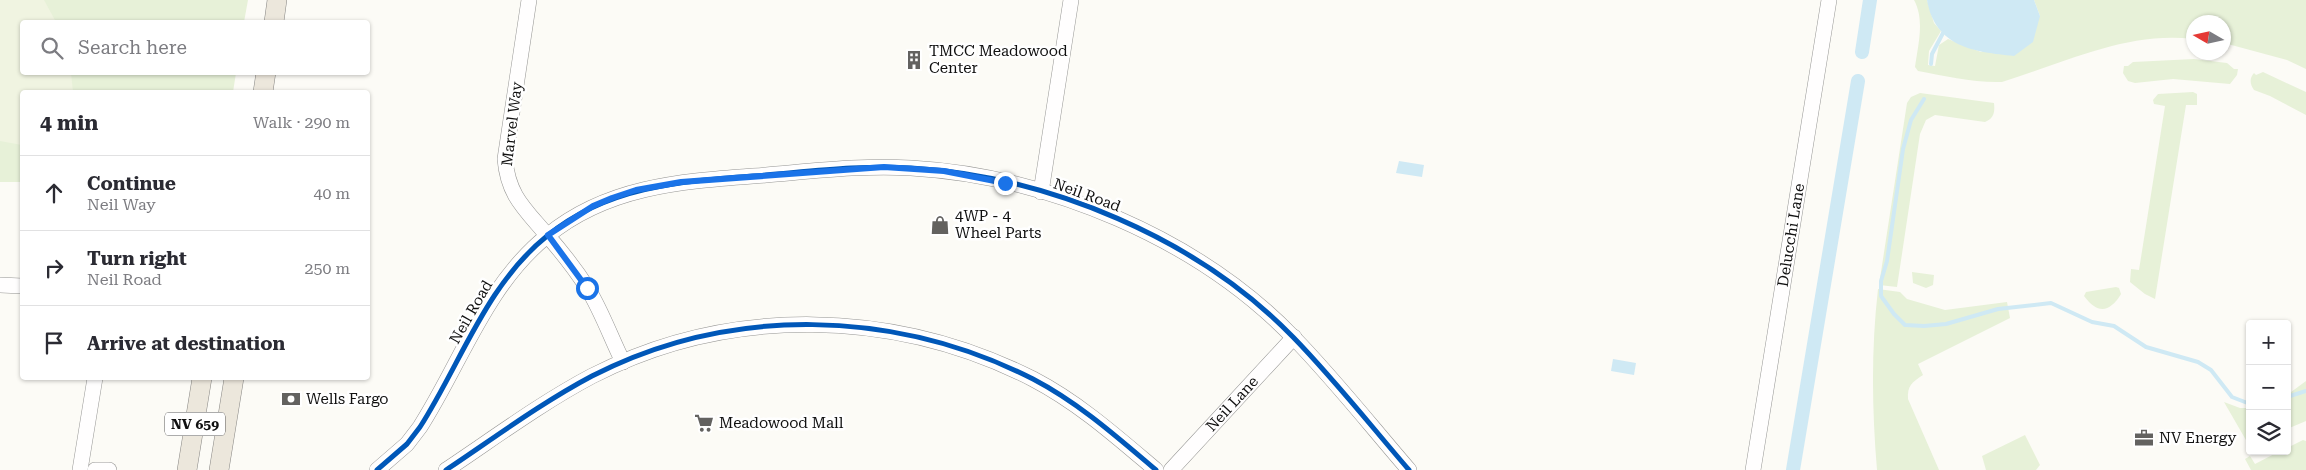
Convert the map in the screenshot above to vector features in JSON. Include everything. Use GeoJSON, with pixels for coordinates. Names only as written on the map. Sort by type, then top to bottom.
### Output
{"type":"FeatureCollection","features":[{"type":"Feature","properties":{"kind":"main road"},"geometry":{"type":"LineString","coordinates":[[274,20],[277,0]]}},
{"type":"Feature","properties":{"kind":"main road"},"geometry":{"type":"LineString","coordinates":[[263,90],[266,75]]}},
{"type":"Feature","properties":{"kind":"main road","name":"NV 659"},"geometry":{"type":"LineString","coordinates":[[187,470],[202,380]]}},
{"type":"Feature","properties":{"kind":"main road","name":"NV 659"},"geometry":{"type":"LineString","coordinates":[[220,470],[234,380]]}},
{"type":"Feature","properties":{"kind":"street","name":"Marvel Way"},"geometry":{"type":"LineString","coordinates":[[529,0],[506,166],[511,188],[518,202],[548,235],[587,288],[600,310],[622,362]]}},
{"type":"Feature","properties":{"kind":"street"},"geometry":{"type":"LineString","coordinates":[[1041,192],[1072,0]]}},
{"type":"Feature","properties":{"kind":"street","name":"Delucchi Lane"},"geometry":{"type":"LineString","coordinates":[[1754,470],[1829,0]]}},
{"type":"Feature","properties":{"kind":"street","name":"Neil Road"},"geometry":{"type":"LineString","coordinates":[[378,470],[407,444],[420,427],[498,289],[522,258],[548,235],[593,206],[643,188],[681,182],[884,167],[959,174],[1041,192],[1095,210],[1153,234],[1227,281],[1294,337],[1409,470]]}},
{"type":"Feature","properties":{"kind":"street"},"geometry":{"type":"LineString","coordinates":[[0,285],[20,286]]}},
{"type":"Feature","properties":{"kind":"street"},"geometry":{"type":"LineString","coordinates":[[446,470],[560,394],[622,362],[658,348],[696,337],[771,325],[836,324],[890,330],[964,349],[1033,379],[1067,399],[1101,423],[1156,470]]}},
{"type":"Feature","properties":{"kind":"street","name":"Neil Lane"},"geometry":{"type":"LineString","coordinates":[[1171,470],[1294,337]]}},
{"type":"Feature","properties":{"kind":"street"},"geometry":{"type":"LineString","coordinates":[[80,470],[95,380]]}},
{"type":"Feature","properties":{"kind":"street"},"geometry":{"type":"LineString","coordinates":[[95,470],[109,470]]}},
{"type":"Feature","properties":{"kind":"green space"},"geometry":{"type":"Polygon","coordinates":[[[0,0],[248,0],[244,20],[20,20],[20,75],[236,75],[233,90],[20,90],[20,182],[0,182],[0,0]]]}},
{"type":"Feature","properties":{"kind":"green space"},"geometry":{"type":"Polygon","coordinates":[[[0,0],[44,0],[55,20],[20,20],[20,75],[71,75],[73,90],[20,90],[20,145],[0,141],[0,0]]]}},
{"type":"Feature","properties":{"kind":"green space"},"geometry":{"type":"Polygon","coordinates":[[[1914,0],[1927,0],[1934,23],[1941,31],[1929,51],[1928,65],[1935,66],[1939,45],[1948,39],[1981,52],[2040,16],[2034,0],[2306,0],[2306,69],[2287,60],[2231,45],[2231,15],[2186,15],[2186,39],[2144,40],[2120,44],[2096,50],[2002,82],[1949,77],[1918,71],[1915,67],[1920,24],[1914,0]]]}},
{"type":"Feature","properties":{"kind":"green space"},"geometry":{"type":"Polygon","coordinates":[[[2202,60],[2227,63],[2234,69],[2238,69],[2237,75],[2230,84],[2173,79],[2135,83],[2128,81],[2123,73],[2124,66],[2128,66],[2133,62],[2202,60]]]}},
{"type":"Feature","properties":{"kind":"green space"},"geometry":{"type":"Polygon","coordinates":[[[2263,72],[2306,92],[2306,115],[2270,96],[2254,90],[2251,84],[2251,77],[2254,73],[2256,75],[2263,72]]]}},
{"type":"Feature","properties":{"kind":"green space"},"geometry":{"type":"Polygon","coordinates":[[[2193,92],[2197,94],[2197,105],[2186,105],[2155,299],[2130,282],[2131,269],[2139,270],[2165,106],[2154,104],[2153,100],[2158,94],[2193,92]]]}},
{"type":"Feature","properties":{"kind":"green space"},"geometry":{"type":"Polygon","coordinates":[[[1920,93],[1994,103],[1994,112],[1992,117],[1985,122],[1935,115],[1926,120],[1920,134],[1897,287],[1879,285],[1907,103],[1911,97],[1920,93]]]}},
{"type":"Feature","properties":{"kind":"green space"},"geometry":{"type":"Polygon","coordinates":[[[1912,272],[1934,275],[1933,285],[1926,288],[1913,283],[1912,272]]]}},
{"type":"Feature","properties":{"kind":"green space"},"geometry":{"type":"Polygon","coordinates":[[[2119,288],[2121,294],[2113,305],[2108,308],[2104,309],[2094,306],[2084,296],[2086,292],[2119,288]]]}},
{"type":"Feature","properties":{"kind":"green space"},"geometry":{"type":"Polygon","coordinates":[[[1878,289],[1900,292],[1907,299],[1945,310],[2007,302],[2010,318],[1918,364],[1923,375],[1911,385],[1908,391],[1908,399],[1939,470],[1877,470],[1873,379],[1878,289]]]}},
{"type":"Feature","properties":{"kind":"green space"},"geometry":{"type":"Polygon","coordinates":[[[2306,381],[2306,421],[2291,427],[2291,410],[2291,392],[2306,381]]]}},
{"type":"Feature","properties":{"kind":"green space"},"geometry":{"type":"Polygon","coordinates":[[[2224,402],[2240,408],[2246,408],[2246,440],[2224,402]]]}},
{"type":"Feature","properties":{"kind":"green space"},"geometry":{"type":"Polygon","coordinates":[[[2025,435],[2040,465],[2036,470],[1986,470],[1982,456],[2025,435]]]}},
{"type":"Feature","properties":{"kind":"green space"},"geometry":{"type":"Polygon","coordinates":[[[2303,440],[2306,441],[2306,470],[2251,470],[2245,459],[2250,456],[2255,464],[2272,455],[2291,455],[2291,446],[2303,440]]]}},
{"type":"Feature","properties":{"kind":"water"},"geometry":{"type":"Polygon","coordinates":[[[1927,0],[2034,0],[2040,16],[2033,42],[2014,56],[1999,54],[1971,49],[1947,37],[1938,28],[1931,16],[1927,0]]]}},
{"type":"Feature","properties":{"kind":"water"},"geometry":{"type":"Polygon","coordinates":[[[1399,161],[1424,165],[1422,177],[1396,173],[1399,161]]]}},
{"type":"Feature","properties":{"kind":"water"},"geometry":{"type":"Polygon","coordinates":[[[1613,359],[1636,363],[1634,375],[1611,371],[1613,359]]]}},
{"type":"Feature","properties":{"kind":"waterway"},"geometry":{"type":"LineString","coordinates":[[1862,52],[1870,0]]}},
{"type":"Feature","properties":{"kind":"waterway"},"geometry":{"type":"LineString","coordinates":[[1931,64],[1932,54],[1943,33]]}},
{"type":"Feature","properties":{"kind":"waterway"},"geometry":{"type":"LineString","coordinates":[[1793,470],[1858,81]]}},
{"type":"Feature","properties":{"kind":"waterway"},"geometry":{"type":"LineString","coordinates":[[1924,99],[1911,120],[1903,149],[1887,261],[1881,281],[1881,296],[1905,325],[1946,324],[1998,309],[2051,303],[2092,322],[2114,326],[2146,347],[2198,362],[2211,370],[2232,397],[2246,402]]}},
{"type":"Feature","properties":{"kind":"waterway"},"geometry":{"type":"LineString","coordinates":[[2291,396],[2306,391]]}},
{"type":"Feature","properties":{"kind":"cycle path"},"geometry":{"type":"LineString","coordinates":[[377,470],[407,444],[420,427],[476,326],[507,278],[547,236],[571,219],[597,205],[623,195],[679,183],[875,167],[963,173],[1015,184],[1067,199],[1117,218],[1166,242],[1212,270],[1255,302],[1293,337],[1338,386],[1409,470]]}},
{"type":"Feature","properties":{"kind":"cycle path"},"geometry":{"type":"LineString","coordinates":[[446,470],[573,386],[645,353],[700,337],[756,327],[812,325],[869,329],[925,339],[980,356],[1050,388],[1097,421],[1156,470]]}},
{"type":"Feature","properties":{"kind":"place","name":"TMCC Meadowood Center"},"geometry":{"type":"Point","coordinates":[914,60]}},
{"type":"Feature","properties":{"kind":"place","name":"4WP - 4 Wheel Parts"},"geometry":{"type":"Point","coordinates":[940,225]}},
{"type":"Feature","properties":{"kind":"place","name":"Wells Fargo"},"geometry":{"type":"Point","coordinates":[291,399]}},
{"type":"Feature","properties":{"kind":"place","name":"Meadowood Mall"},"geometry":{"type":"Point","coordinates":[704,423]}},
{"type":"Feature","properties":{"kind":"place","name":"NV Energy"},"geometry":{"type":"Point","coordinates":[2144,438]}},
{"type":"Feature","properties":{"kind":"route"},"geometry":{"type":"LineString","coordinates":[[587,288],[548,235],[593,206],[636,190],[681,182],[884,167],[944,171],[1005,183]]}}]}
